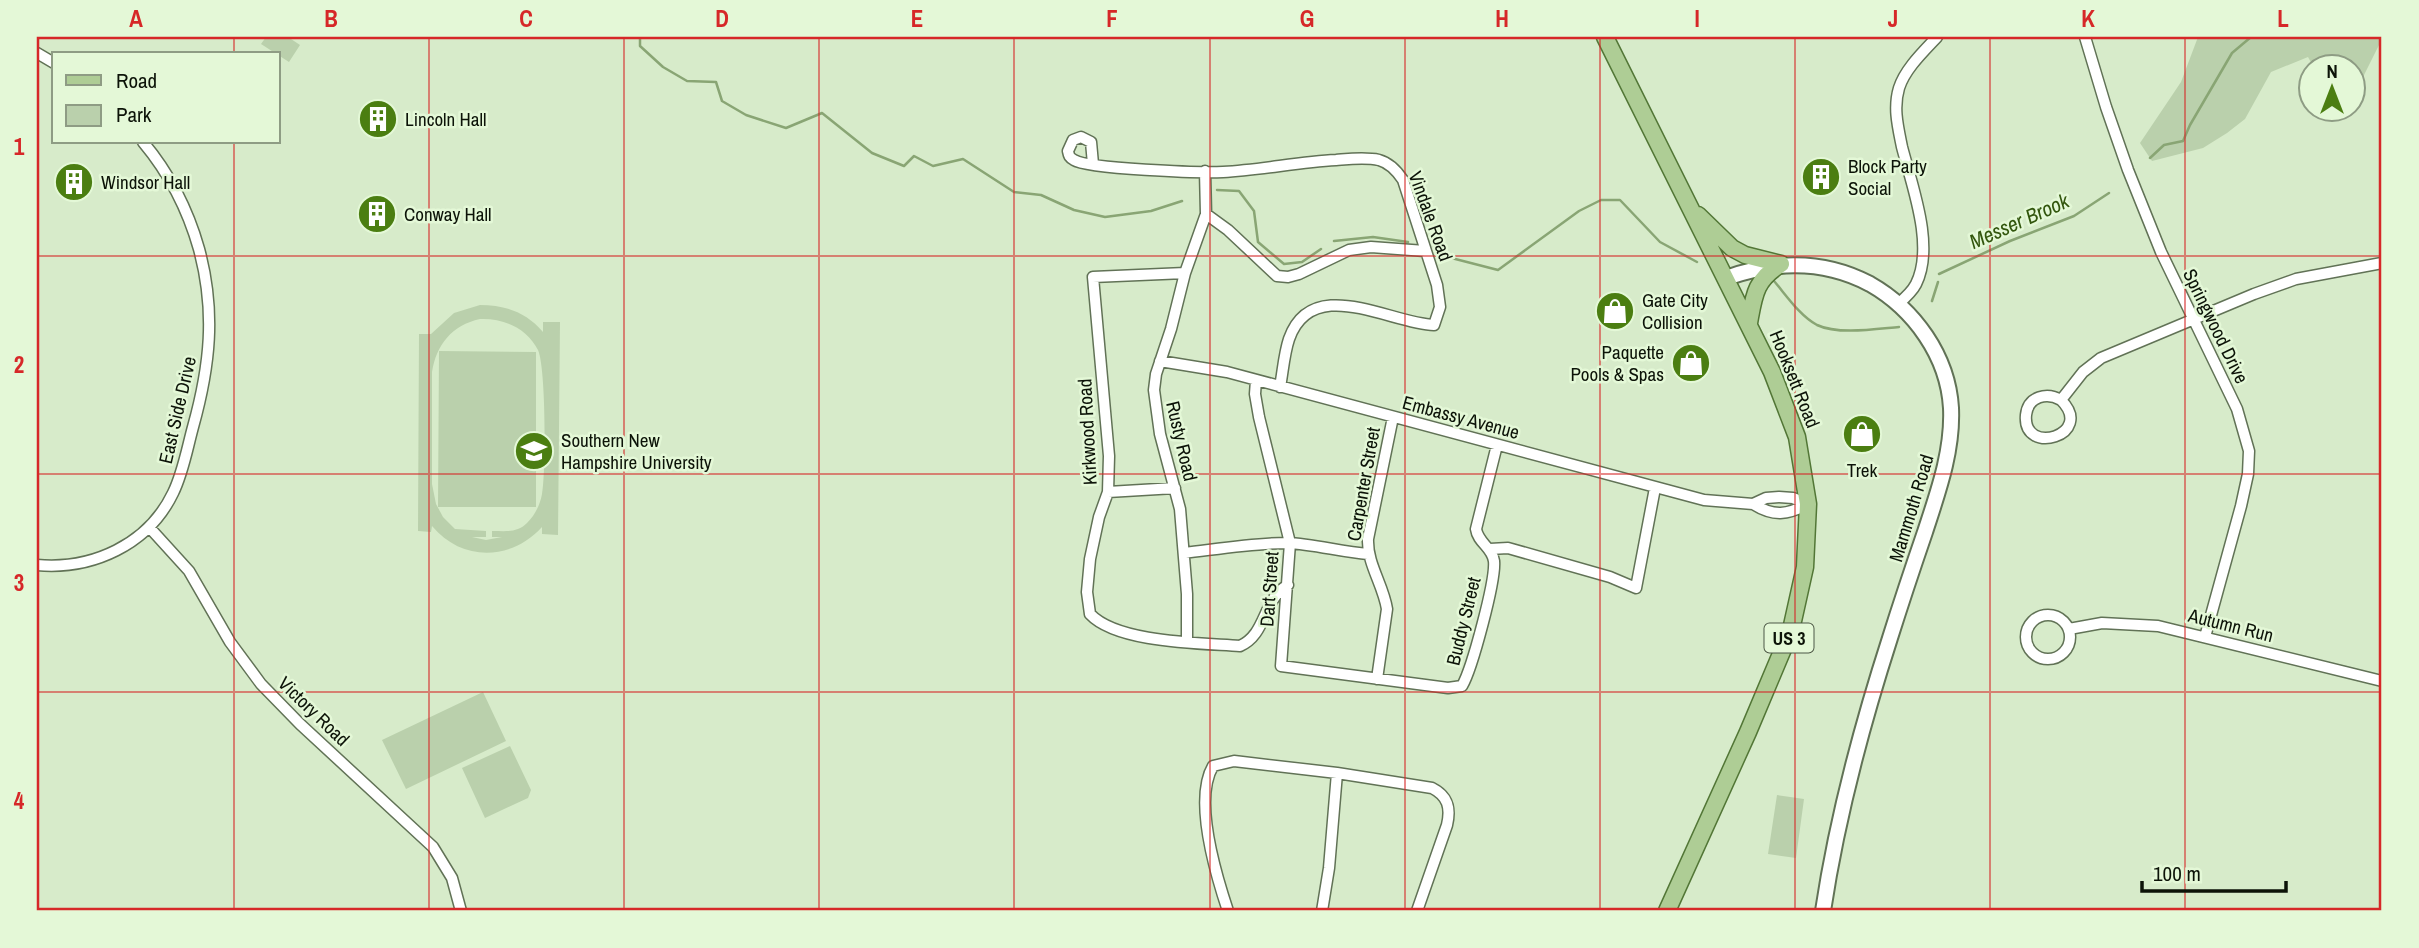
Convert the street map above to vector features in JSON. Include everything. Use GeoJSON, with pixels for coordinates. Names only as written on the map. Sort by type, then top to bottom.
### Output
{"type":"FeatureCollection","features":[{"type":"Feature","properties":{"kind":"main road","name":"Hooksett Road"},"geometry":{"type":"LineString","coordinates":[[1605,37],[1749,323],[1791,419],[1808,504],[1805,567],[1791,630],[1769,686],[1667,911]]}},
{"type":"Feature","properties":{"kind":"main road"},"geometry":{"type":"LineString","coordinates":[[1690,208],[1732,248],[1745,255],[1781,264]]}},
{"type":"Feature","properties":{"kind":"main road"},"geometry":{"type":"LineString","coordinates":[[1749,323],[1754,293],[1759,283],[1781,264]]}},
{"type":"Feature","properties":{"kind":"main road","name":"Mammoth Road"},"geometry":{"type":"LineString","coordinates":[[1726,278],[1781,264],[1812,266],[1844,273],[1872,286],[1898,304],[1927,338],[1943,370],[1951,406],[1950,444],[1937,496],[1876,683],[1843,802],[1823,911]]}},
{"type":"Feature","properties":{"kind":"street"},"geometry":{"type":"LineString","coordinates":[[1898,304],[1916,284],[1923,250],[1922,228],[1895,108],[1903,79],[1937,37]]}},
{"type":"Feature","properties":{"kind":"street","name":"Springwood Drive"},"geometry":{"type":"LineString","coordinates":[[2085,37],[2128,170],[2161,253],[2237,408],[2249,451],[2248,474],[2241,506],[2205,637]]}},
{"type":"Feature","properties":{"kind":"street","name":"East Side Drive"},"geometry":{"type":"LineString","coordinates":[[37,565],[69,566],[96,560],[118,550],[149,527],[174,491],[188,448],[206,376],[209,320],[204,273],[193,232],[168,177],[144,144]]}},
{"type":"Feature","properties":{"kind":"street","name":"Vindale Road"},"geometry":{"type":"LineString","coordinates":[[1093,164],[1223,172],[1355,158],[1377,160],[1397,171],[1403,180],[1437,285],[1440,307],[1434,326],[1419,325],[1344,305],[1322,306],[1303,318],[1290,337],[1280,387]]}},
{"type":"Feature","properties":{"kind":"street","name":"Rusty Road"},"geometry":{"type":"LineString","coordinates":[[1187,642],[1187,594],[1180,509],[1154,401],[1156,374],[1185,273],[1206,214],[1205,171]]}},
{"type":"Feature","properties":{"kind":"street"},"geometry":{"type":"LineString","coordinates":[[1206,214],[1228,230],[1277,276],[1299,274],[1349,250],[1371,247],[1425,251]]}},
{"type":"Feature","properties":{"kind":"street"},"geometry":{"type":"LineString","coordinates":[[2061,400],[2083,372],[2101,358],[2296,279],[2382,263]]}},
{"type":"Feature","properties":{"kind":"street","name":"Kirkwood Road"},"geometry":{"type":"LineString","coordinates":[[1185,273],[1093,277],[1109,456],[1108,492],[1099,517],[1090,559],[1087,592],[1090,614],[1107,627],[1187,642]]}},
{"type":"Feature","properties":{"kind":"street","name":"Embassy Avenue"},"geometry":{"type":"LineString","coordinates":[[1160,361],[1198,366],[1256,380],[1704,500],[1753,504],[1765,511],[1776,513],[1793,512],[1808,504]]}},
{"type":"Feature","properties":{"kind":"street","name":"Dart Street"},"geometry":{"type":"LineString","coordinates":[[1256,380],[1255,394],[1259,417],[1290,543],[1281,666],[1377,679]]}},
{"type":"Feature","properties":{"kind":"street"},"geometry":{"type":"LineString","coordinates":[[2048,395],[2061,400],[2069,414],[2069,423],[2065,430],[2050,439],[2034,433],[2026,418],[2032,402],[2048,395]]}},
{"type":"Feature","properties":{"kind":"street","name":"Carpenter Street"},"geometry":{"type":"LineString","coordinates":[[1377,679],[1387,609],[1368,554],[1368,539],[1393,417]]}},
{"type":"Feature","properties":{"kind":"street","name":"Buddy Street"},"geometry":{"type":"LineString","coordinates":[[1377,679],[1448,688],[1462,686],[1470,668],[1494,563],[1490,550],[1479,539],[1476,529],[1497,445]]}},
{"type":"Feature","properties":{"kind":"street"},"geometry":{"type":"LineString","coordinates":[[1108,492],[1175,488]]}},
{"type":"Feature","properties":{"kind":"street"},"geometry":{"type":"LineString","coordinates":[[1490,550],[1508,548],[1611,577],[1636,588],[1655,488]]}},
{"type":"Feature","properties":{"kind":"street","name":"Embassy Avenue"},"geometry":{"type":"LineString","coordinates":[[1753,504],[1766,498],[1779,497],[1793,498],[1808,504]]}},
{"type":"Feature","properties":{"kind":"street","name":"Victory Road"},"geometry":{"type":"LineString","coordinates":[[149,527],[189,571],[230,642],[261,684],[293,718],[433,847],[452,878],[461,911]]}},
{"type":"Feature","properties":{"kind":"street"},"geometry":{"type":"LineString","coordinates":[[1184,553],[1259,543],[1290,543],[1368,554]]}},
{"type":"Feature","properties":{"kind":"street"},"geometry":{"type":"LineString","coordinates":[[1187,642],[1240,646],[1250,641],[1275,595],[1288,585]]}},
{"type":"Feature","properties":{"kind":"street"},"geometry":{"type":"LineString","coordinates":[[2041,616],[2055,616],[2069,629],[2070,643],[2058,657],[2039,657],[2027,643],[2026,634],[2030,625],[2041,616]]}},
{"type":"Feature","properties":{"kind":"street","name":"Autumn Run"},"geometry":{"type":"LineString","coordinates":[[2069,629],[2102,623],[2137,623],[2171,628],[2382,681]]}},
{"type":"Feature","properties":{"kind":"street"},"geometry":{"type":"LineString","coordinates":[[1228,911],[1211,852],[1205,798],[1207,776],[1213,766],[1234,761],[1338,773],[1432,788],[1442,793],[1450,814],[1417,911]]}},
{"type":"Feature","properties":{"kind":"street"},"geometry":{"type":"LineString","coordinates":[[1322,911],[1338,773]]}},
{"type":"Feature","properties":{"kind":"green space"},"geometry":{"type":"Polygon","coordinates":[[[266,37],[288,37],[300,45],[289,62],[280,56],[280,52],[273,52],[261,44],[266,37]]]}},
{"type":"Feature","properties":{"kind":"green space"},"geometry":{"type":"Polygon","coordinates":[[[2198,37],[2382,37],[2366,71],[2366,52],[2296,52],[2296,62],[2271,72],[2245,119],[2227,133],[2203,148],[2152,161],[2140,143],[2181,82],[2198,37]]]}},
{"type":"Feature","properties":{"kind":"green space"},"geometry":{"type":"Polygon","coordinates":[[[480,305],[498,306],[530,319],[543,332],[543,322],[560,322],[558,535],[542,534],[542,527],[516,546],[487,553],[457,546],[432,526],[431,532],[418,531],[419,334],[431,334],[454,313],[480,305]],[[480,319],[454,331],[442,345],[434,362],[432,484],[436,504],[443,517],[455,529],[486,531],[486,537],[472,537],[486,540],[502,537],[492,537],[492,531],[511,531],[527,523],[538,506],[543,482],[544,398],[541,360],[533,342],[514,326],[497,320],[480,319]]]}},
{"type":"Feature","properties":{"kind":"green space"},"geometry":{"type":"Polygon","coordinates":[[[439,351],[536,352],[536,507],[438,507],[439,351]]]}},
{"type":"Feature","properties":{"kind":"green space"},"geometry":{"type":"Polygon","coordinates":[[[483,692],[506,741],[406,789],[382,740],[483,692]]]}},
{"type":"Feature","properties":{"kind":"green space"},"geometry":{"type":"Polygon","coordinates":[[[510,746],[531,790],[528,798],[485,818],[462,768],[510,746]]]}},
{"type":"Feature","properties":{"kind":"green space"},"geometry":{"type":"Polygon","coordinates":[[[1777,795],[1804,799],[1796,858],[1768,854],[1777,795]]]}},
{"type":"Feature","properties":{"kind":"waterway","name":"Messer Brook"},"geometry":{"type":"LineString","coordinates":[[640,37],[640,46],[663,67],[687,81],[716,82],[722,101],[746,115],[786,128],[822,113],[872,153],[904,166],[914,156],[933,166],[963,159],[1014,192],[1041,195],[1074,210],[1105,217],[1151,211],[1182,201]]}},
{"type":"Feature","properties":{"kind":"waterway","name":"Messer Brook"},"geometry":{"type":"LineString","coordinates":[[2150,158],[2164,145],[2183,141],[2232,53],[2251,37]]}},
{"type":"Feature","properties":{"kind":"waterway","name":"Messer Brook"},"geometry":{"type":"LineString","coordinates":[[1217,190],[1239,191],[1254,211],[1258,242],[1284,264],[1302,262],[1321,249]]}},
{"type":"Feature","properties":{"kind":"waterway","name":"Messer Brook"},"geometry":{"type":"LineString","coordinates":[[1939,274],[2010,241],[2074,216],[2109,193]]}},
{"type":"Feature","properties":{"kind":"waterway","name":"Messer Brook"},"geometry":{"type":"LineString","coordinates":[[1436,254],[1498,270],[1579,211],[1601,200],[1620,200],[1660,242],[1697,262]]}},
{"type":"Feature","properties":{"kind":"waterway","name":"Messer Brook"},"geometry":{"type":"LineString","coordinates":[[1334,241],[1373,237],[1408,242]]}},
{"type":"Feature","properties":{"kind":"waterway","name":"Messer Brook"},"geometry":{"type":"LineString","coordinates":[[1774,281],[1799,311],[1817,325],[1846,331],[1899,327]]}},
{"type":"Feature","properties":{"kind":"waterway","name":"Messer Brook"},"geometry":{"type":"LineString","coordinates":[[1932,301],[1938,282]]}},
{"type":"Feature","properties":{"kind":"place","name":"Lincoln Hall"},"geometry":{"type":"Point","coordinates":[378,119]}},
{"type":"Feature","properties":{"kind":"place","name":"Block Party Social"},"geometry":{"type":"Point","coordinates":[1821,177]}},
{"type":"Feature","properties":{"kind":"place","name":"Windsor Hall"},"geometry":{"type":"Point","coordinates":[74,182]}},
{"type":"Feature","properties":{"kind":"place","name":"Conway Hall"},"geometry":{"type":"Point","coordinates":[377,214]}},
{"type":"Feature","properties":{"kind":"place","name":"Gate City Collision"},"geometry":{"type":"Point","coordinates":[1615,311]}},
{"type":"Feature","properties":{"kind":"place","name":"Paquette Pools & Spas"},"geometry":{"type":"Point","coordinates":[1691,363]}},
{"type":"Feature","properties":{"kind":"place","name":"Trek"},"geometry":{"type":"Point","coordinates":[1862,434]}},
{"type":"Feature","properties":{"kind":"place","name":"Southern New Hampshire University"},"geometry":{"type":"Point","coordinates":[534,451]}}]}
